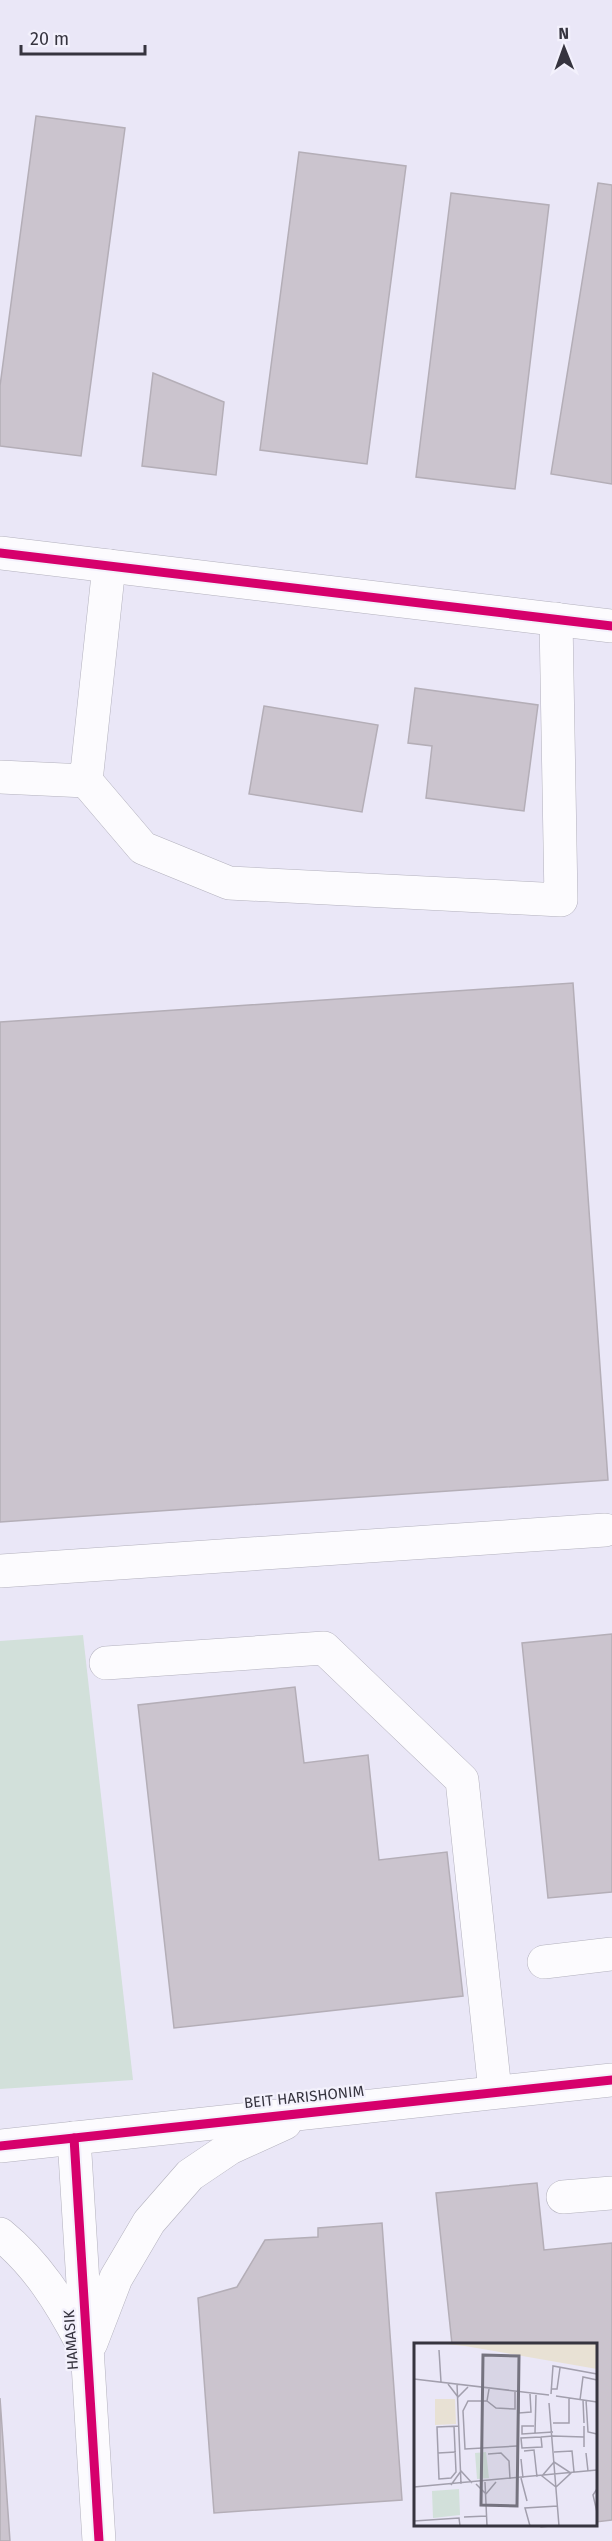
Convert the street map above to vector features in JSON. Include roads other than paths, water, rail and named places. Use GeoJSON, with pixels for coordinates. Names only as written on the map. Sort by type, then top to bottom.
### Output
{"type":"FeatureCollection","features":[{"type":"Feature","properties":{"kind":"street"},"geometry":{"type":"LineString","coordinates":[[0,553],[556,619],[612,633]]}},
{"type":"Feature","properties":{"kind":"street"},"geometry":{"type":"LineString","coordinates":[[109,566],[86,781],[142,848],[229,882],[561,900],[556,619]]}},
{"type":"Feature","properties":{"kind":"street"},"geometry":{"type":"LineString","coordinates":[[0,777],[86,781]]}},
{"type":"Feature","properties":{"kind":"street"},"geometry":{"type":"LineString","coordinates":[[0,1571],[605,1530]]}},
{"type":"Feature","properties":{"kind":"street"},"geometry":{"type":"LineString","coordinates":[[106,1663],[324,1648],[462,1780],[495,2091]]}},
{"type":"Feature","properties":{"kind":"street"},"geometry":{"type":"LineString","coordinates":[[544,1962],[612,1954]]}},
{"type":"Feature","properties":{"kind":"street","name":"BEIT HARISHONIM"},"geometry":{"type":"LineString","coordinates":[[0,2146],[612,2080]]}},
{"type":"Feature","properties":{"kind":"street"},"geometry":{"type":"LineString","coordinates":[[87,2353],[116,2278],[149,2222],[190,2175],[231,2148],[313,2111]]}},
{"type":"Feature","properties":{"kind":"street","name":"HAMASIK"},"geometry":{"type":"LineString","coordinates":[[74,2138],[99,2541]]}},
{"type":"Feature","properties":{"kind":"street"},"geometry":{"type":"LineString","coordinates":[[563,2197],[612,2193]]}},
{"type":"Feature","properties":{"kind":"street"},"geometry":{"type":"LineString","coordinates":[[0,2234],[24,2253],[58,2298],[87,2353]]}}]}
